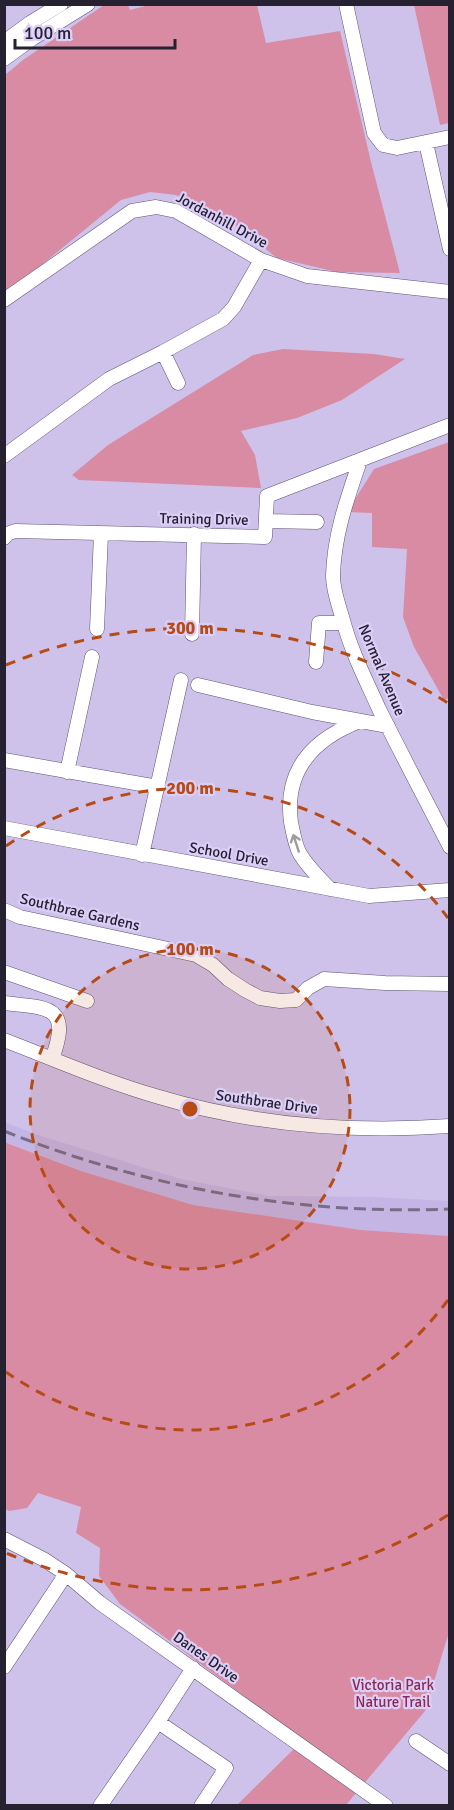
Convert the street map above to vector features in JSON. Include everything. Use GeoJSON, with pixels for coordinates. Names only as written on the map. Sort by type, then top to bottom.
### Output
{"type":"FeatureCollection","features":[{"type":"Feature","properties":{"kind":"street"},"geometry":{"type":"LineString","coordinates":[[4,42],[61,4]]}},
{"type":"Feature","properties":{"kind":"street"},"geometry":{"type":"LineString","coordinates":[[4,59],[88,4]]}},
{"type":"Feature","properties":{"kind":"street"},"geometry":{"type":"LineString","coordinates":[[346,4],[374,133],[383,145],[397,148],[450,137]]}},
{"type":"Feature","properties":{"kind":"street"},"geometry":{"type":"LineString","coordinates":[[426,143],[450,249]]}},
{"type":"Feature","properties":{"kind":"street","name":"Jordanhill Drive"},"geometry":{"type":"LineString","coordinates":[[4,300],[132,211],[156,207],[176,211],[261,260],[306,276],[450,292]]}},
{"type":"Feature","properties":{"kind":"street"},"geometry":{"type":"LineString","coordinates":[[4,456],[109,379],[223,319],[234,307],[261,260]]}},
{"type":"Feature","properties":{"kind":"street"},"geometry":{"type":"LineString","coordinates":[[163,352],[178,383]]}},
{"type":"Feature","properties":{"kind":"street"},"geometry":{"type":"LineString","coordinates":[[360,461],[450,425]]}},
{"type":"Feature","properties":{"kind":"street","name":"Training Drive"},"geometry":{"type":"LineString","coordinates":[[4,538],[15,531],[265,537],[267,496],[360,461]]}},
{"type":"Feature","properties":{"kind":"street","name":"Normal Avenue"},"geometry":{"type":"LineString","coordinates":[[360,461],[338,531],[333,578],[335,594],[348,639],[388,726],[450,847]]}},
{"type":"Feature","properties":{"kind":"street"},"geometry":{"type":"LineString","coordinates":[[266,521],[317,522]]}},
{"type":"Feature","properties":{"kind":"street"},"geometry":{"type":"LineString","coordinates":[[97,629],[101,534]]}},
{"type":"Feature","properties":{"kind":"street"},"geometry":{"type":"LineString","coordinates":[[192,634],[195,534]]}},
{"type":"Feature","properties":{"kind":"street"},"geometry":{"type":"LineString","coordinates":[[316,662],[319,623],[344,623]]}},
{"type":"Feature","properties":{"kind":"street"},"geometry":{"type":"LineString","coordinates":[[67,772],[92,657]]}},
{"type":"Feature","properties":{"kind":"street"},"geometry":{"type":"LineString","coordinates":[[142,855],[181,680]]}},
{"type":"Feature","properties":{"kind":"street"},"geometry":{"type":"LineString","coordinates":[[198,685],[312,712],[388,726]]}},
{"type":"Feature","properties":{"kind":"street"},"geometry":{"type":"LineString","coordinates":[[330,889],[313,872],[299,852],[290,812],[291,792],[298,771],[320,741],[340,728],[360,721]]}},
{"type":"Feature","properties":{"kind":"street"},"geometry":{"type":"LineString","coordinates":[[4,760],[158,787]]}},
{"type":"Feature","properties":{"kind":"street","name":"School Drive"},"geometry":{"type":"LineString","coordinates":[[4,828],[369,896],[450,890]]}},
{"type":"Feature","properties":{"kind":"street","name":"Southbrae Gardens"},"geometry":{"type":"LineString","coordinates":[[4,910],[20,916],[196,955],[213,965],[244,990],[260,998],[280,1002],[296,1000],[308,988],[324,979],[450,984]]}},
{"type":"Feature","properties":{"kind":"street"},"geometry":{"type":"LineString","coordinates":[[4,972],[87,1002]]}},
{"type":"Feature","properties":{"kind":"street"},"geometry":{"type":"LineString","coordinates":[[4,1003],[48,1009],[54,1014],[59,1030],[52,1059]]}},
{"type":"Feature","properties":{"kind":"street","name":"Southbrae Drive"},"geometry":{"type":"LineString","coordinates":[[4,1040],[142,1092],[238,1116],[360,1129],[450,1126]]}},
{"type":"Feature","properties":{"kind":"street","name":"Danes Drive"},"geometry":{"type":"LineString","coordinates":[[4,1539],[45,1560],[66,1574],[100,1603],[381,1802]]}},
{"type":"Feature","properties":{"kind":"street"},"geometry":{"type":"LineString","coordinates":[[4,1667],[66,1574]]}},
{"type":"Feature","properties":{"kind":"street"},"geometry":{"type":"LineString","coordinates":[[100,1806],[193,1668]]}},
{"type":"Feature","properties":{"kind":"street"},"geometry":{"type":"LineString","coordinates":[[158,1722],[226,1768],[201,1806]]}},
{"type":"Feature","properties":{"kind":"street"},"geometry":{"type":"LineString","coordinates":[[416,1741],[450,1764]]}},
{"type":"Feature","properties":{"kind":"shaded area"},"geometry":{"type":"Polygon","coordinates":[[[4,1122],[41,1136],[181,1179],[269,1196],[375,1197],[449,1201],[449,1236],[361,1230],[193,1205],[81,1171],[5,1142],[4,1122]]]}},
{"type":"Feature","properties":{"kind":"green space"},"geometry":{"type":"Polygon","coordinates":[[[153,4],[257,5],[266,43],[340,31],[400,273],[337,272],[277,258],[225,217],[176,195],[150,192],[121,200],[6,294],[5,75],[23,60],[104,5],[128,5],[130,10],[153,4]]]}},
{"type":"Feature","properties":{"kind":"green space"},"geometry":{"type":"Polygon","coordinates":[[[414,5],[449,5],[449,123],[440,125],[414,5]]]}},
{"type":"Feature","properties":{"kind":"green space"},"geometry":{"type":"Polygon","coordinates":[[[283,349],[374,354],[405,359],[342,400],[297,418],[241,431],[255,455],[261,488],[79,480],[72,475],[108,445],[253,355],[283,349]]]}},
{"type":"Feature","properties":{"kind":"green space"},"geometry":{"type":"Polygon","coordinates":[[[449,442],[449,698],[444,700],[414,647],[403,617],[407,549],[372,547],[372,513],[347,512],[374,469],[449,442]]]}},
{"type":"Feature","properties":{"kind":"green space","name":"Victoria Park Nature Trail"},"geometry":{"type":"Polygon","coordinates":[[[4,1142],[81,1171],[193,1205],[361,1230],[449,1236],[449,1632],[425,1711],[346,1805],[237,1805],[303,1740],[120,1604],[99,1576],[100,1548],[76,1533],[81,1507],[38,1493],[27,1508],[9,1511],[5,1509],[4,1142]]]}},
{"type":"Feature","properties":{"kind":"railway"},"geometry":{"type":"LineString","coordinates":[[4,1131],[112,1168],[223,1194],[335,1207],[392,1210],[450,1209]]}}]}
